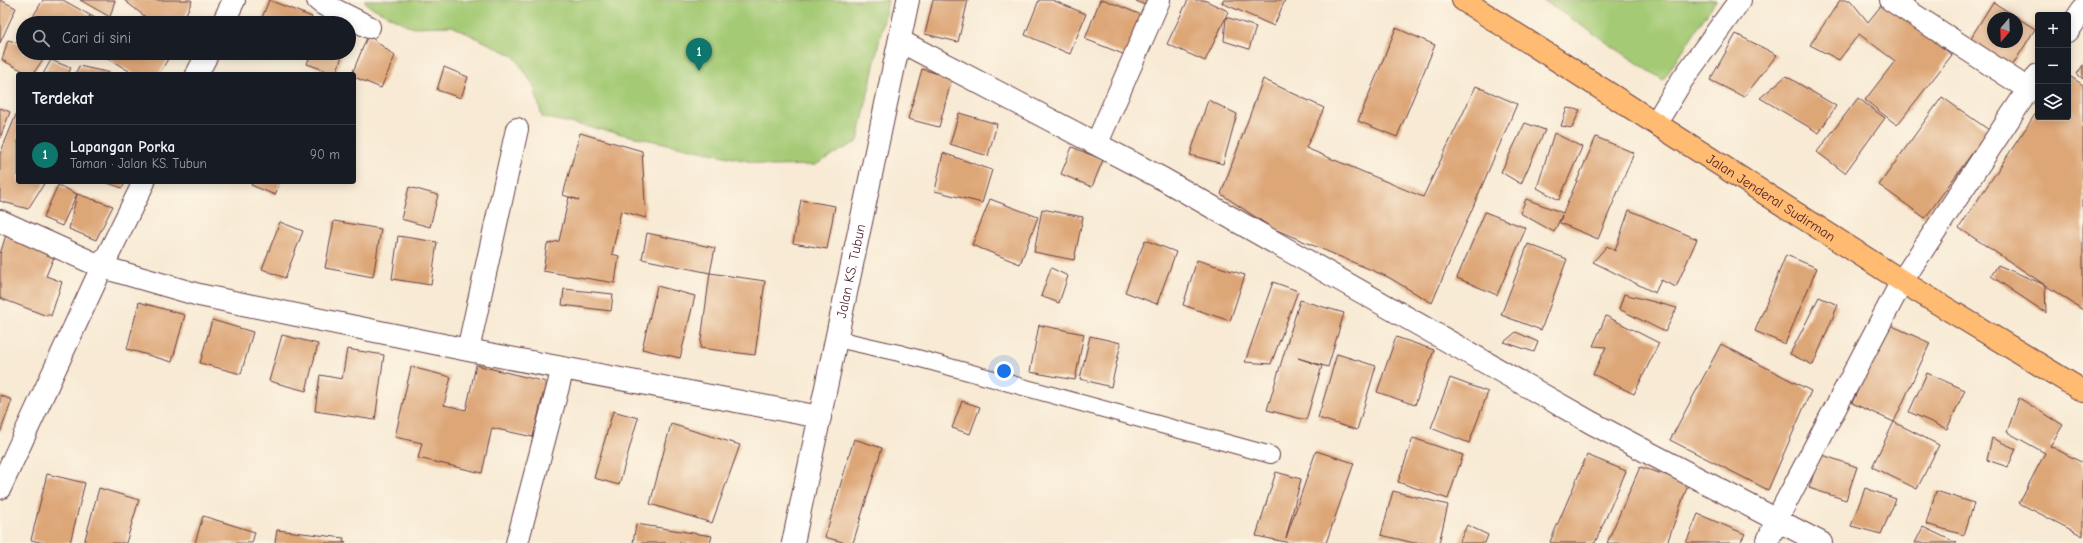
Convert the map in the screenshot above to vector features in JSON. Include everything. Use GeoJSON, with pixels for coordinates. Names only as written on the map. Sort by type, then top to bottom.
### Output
{"type":"FeatureCollection","features":[{"type":"Feature","properties":{"kind":"main road","name":"Jalan Jenderal Sudirman"},"geometry":{"type":"LineString","coordinates":[[1463,0],[1902,281],[2083,391]]}},
{"type":"Feature","properties":{"kind":"street"},"geometry":{"type":"LineString","coordinates":[[226,16],[234,0]]}},
{"type":"Feature","properties":{"kind":"street"},"geometry":{"type":"LineString","coordinates":[[318,0],[347,16]]}},
{"type":"Feature","properties":{"kind":"street","name":"Jalan KS. Tubun"},"geometry":{"type":"LineString","coordinates":[[793,543],[908,0]]}},
{"type":"Feature","properties":{"kind":"street"},"geometry":{"type":"LineString","coordinates":[[1097,143],[1159,0]]}},
{"type":"Feature","properties":{"kind":"street"},"geometry":{"type":"LineString","coordinates":[[1656,123],[1682,80],[1740,0]]}},
{"type":"Feature","properties":{"kind":"street"},"geometry":{"type":"LineString","coordinates":[[1767,543],[1776,519],[1902,281],[2033,82],[1891,0]]}},
{"type":"Feature","properties":{"kind":"street"},"geometry":{"type":"LineString","coordinates":[[2071,27],[2083,9]]}},
{"type":"Feature","properties":{"kind":"street"},"geometry":{"type":"LineString","coordinates":[[356,20],[369,27]]}},
{"type":"Feature","properties":{"kind":"street"},"geometry":{"type":"LineString","coordinates":[[900,41],[1097,143],[1386,304],[1592,423],[1820,543]]}},
{"type":"Feature","properties":{"kind":"street"},"geometry":{"type":"LineString","coordinates":[[199,72],[205,60]]}},
{"type":"Feature","properties":{"kind":"street"},"geometry":{"type":"LineString","coordinates":[[468,350],[517,129]]}},
{"type":"Feature","properties":{"kind":"street"},"geometry":{"type":"LineString","coordinates":[[0,488],[102,268],[143,184]]}},
{"type":"Feature","properties":{"kind":"street"},"geometry":{"type":"LineString","coordinates":[[0,221],[102,268],[199,295],[468,350],[820,417]]}},
{"type":"Feature","properties":{"kind":"street"},"geometry":{"type":"LineString","coordinates":[[517,543],[562,368]]}},
{"type":"Feature","properties":{"kind":"lane"},"geometry":{"type":"LineString","coordinates":[[837,340],[899,353],[1271,455]]}},
{"type":"Feature","properties":{"kind":"green space"},"geometry":{"type":"Polygon","coordinates":[[[364,0],[888,0],[858,141],[815,165],[771,166],[542,117],[534,86],[514,56],[452,26],[411,27],[369,6],[364,0]]]}},
{"type":"Feature","properties":{"kind":"green space"},"geometry":{"type":"Polygon","coordinates":[[[1543,0],[1716,0],[1663,80],[1543,0]]]}},
{"type":"Feature","properties":{"kind":"building"},"geometry":{"type":"Polygon","coordinates":[[[0,0],[16,8],[0,43],[0,0]]]}},
{"type":"Feature","properties":{"kind":"building"},"geometry":{"type":"Polygon","coordinates":[[[43,0],[63,0],[92,16],[90,16],[33,16],[43,0]]]}},
{"type":"Feature","properties":{"kind":"building"},"geometry":{"type":"Polygon","coordinates":[[[80,0],[115,0],[110,16],[80,0]]]}},
{"type":"Feature","properties":{"kind":"building"},"geometry":{"type":"Polygon","coordinates":[[[124,0],[192,1],[185,16],[144,16],[124,0]]]}},
{"type":"Feature","properties":{"kind":"building"},"geometry":{"type":"Polygon","coordinates":[[[269,0],[309,16],[263,16],[269,0]]]}},
{"type":"Feature","properties":{"kind":"building"},"geometry":{"type":"Polygon","coordinates":[[[933,0],[968,0],[958,42],[925,34],[933,0]]]}},
{"type":"Feature","properties":{"kind":"building"},"geometry":{"type":"Polygon","coordinates":[[[1039,0],[1052,0],[1086,14],[1070,54],[1025,35],[1039,0]]]}},
{"type":"Feature","properties":{"kind":"building"},"geometry":{"type":"Polygon","coordinates":[[[1100,0],[1105,0],[1144,16],[1128,56],[1085,39],[1100,0]]]}},
{"type":"Feature","properties":{"kind":"building"},"geometry":{"type":"Polygon","coordinates":[[[1134,0],[1147,0],[1145,5],[1134,0]]]}},
{"type":"Feature","properties":{"kind":"building"},"geometry":{"type":"Polygon","coordinates":[[[1188,0],[1204,0],[1228,11],[1205,61],[1167,44],[1188,0]]]}},
{"type":"Feature","properties":{"kind":"building"},"geometry":{"type":"Polygon","coordinates":[[[1223,0],[1285,0],[1274,26],[1222,3],[1223,0]]]}},
{"type":"Feature","properties":{"kind":"building"},"geometry":{"type":"Polygon","coordinates":[[[1840,0],[1850,0],[1868,22],[1884,2],[1952,55],[1897,125],[1865,100],[1895,61],[1859,34],[1839,60],[1810,45],[1840,0]]]}},
{"type":"Feature","properties":{"kind":"building"},"geometry":{"type":"Polygon","coordinates":[[[1993,2],[2009,12],[1987,12],[1987,48],[2023,48],[2023,21],[2035,29],[2009,71],[1967,44],[1993,2]]]}},
{"type":"Feature","properties":{"kind":"building"},"geometry":{"type":"Polygon","coordinates":[[[1226,17],[1256,27],[1249,49],[1224,41],[1226,17]]]}},
{"type":"Feature","properties":{"kind":"building"},"geometry":{"type":"Polygon","coordinates":[[[1396,28],[1435,45],[1397,137],[1358,121],[1396,28]]]}},
{"type":"Feature","properties":{"kind":"building"},"geometry":{"type":"Polygon","coordinates":[[[1736,34],[1777,55],[1744,97],[1710,80],[1736,34]]]}},
{"type":"Feature","properties":{"kind":"building"},"geometry":{"type":"Polygon","coordinates":[[[368,35],[395,56],[381,88],[356,78],[356,72],[353,72],[368,35]]]}},
{"type":"Feature","properties":{"kind":"building"},"geometry":{"type":"Polygon","coordinates":[[[8,40],[16,42],[16,60],[42,60],[34,72],[25,72],[2,60],[8,40]]]}},
{"type":"Feature","properties":{"kind":"building"},"geometry":{"type":"Polygon","coordinates":[[[51,60],[71,68],[69,72],[44,72],[51,60]]]}},
{"type":"Feature","properties":{"kind":"building"},"geometry":{"type":"Polygon","coordinates":[[[111,60],[167,60],[160,72],[131,72],[111,60]]]}},
{"type":"Feature","properties":{"kind":"building"},"geometry":{"type":"Polygon","coordinates":[[[308,60],[341,60],[337,72],[330,72],[307,64],[308,60]]]}},
{"type":"Feature","properties":{"kind":"building"},"geometry":{"type":"Polygon","coordinates":[[[2083,65],[2083,79],[2077,74],[2083,65]]]}},
{"type":"Feature","properties":{"kind":"building"},"geometry":{"type":"Polygon","coordinates":[[[79,66],[106,72],[76,72],[79,66]]]}},
{"type":"Feature","properties":{"kind":"building"},"geometry":{"type":"Polygon","coordinates":[[[444,67],[468,77],[461,98],[437,90],[444,67]]]}},
{"type":"Feature","properties":{"kind":"building"},"geometry":{"type":"Polygon","coordinates":[[[922,69],[952,78],[939,127],[908,119],[922,69]]]}},
{"type":"Feature","properties":{"kind":"building"},"geometry":{"type":"Polygon","coordinates":[[[1786,76],[1836,106],[1819,133],[1760,98],[1786,76]]]}},
{"type":"Feature","properties":{"kind":"building"},"geometry":{"type":"Polygon","coordinates":[[[2071,77],[2083,85],[2083,310],[1959,228],[2035,114],[2035,120],[2071,120],[2071,77]]]}},
{"type":"Feature","properties":{"kind":"building"},"geometry":{"type":"Polygon","coordinates":[[[1263,79],[1324,108],[1306,148],[1423,197],[1476,86],[1517,104],[1432,303],[1388,277],[1272,228],[1221,194],[1263,79]]]}},
{"type":"Feature","properties":{"kind":"building"},"geometry":{"type":"Polygon","coordinates":[[[1942,97],[1989,130],[1925,218],[1879,185],[1942,97]]]}},
{"type":"Feature","properties":{"kind":"building"},"geometry":{"type":"Polygon","coordinates":[[[1858,98],[1885,118],[1845,173],[1817,152],[1858,98]]]}},
{"type":"Feature","properties":{"kind":"building"},"geometry":{"type":"Polygon","coordinates":[[[1208,100],[1237,114],[1223,164],[1190,155],[1208,100]]]}},
{"type":"Feature","properties":{"kind":"building"},"geometry":{"type":"Polygon","coordinates":[[[0,108],[10,112],[0,138],[0,108]]]}},
{"type":"Feature","properties":{"kind":"building"},"geometry":{"type":"Polygon","coordinates":[[[1567,108],[1580,110],[1572,128],[1561,126],[1567,108]]]}},
{"type":"Feature","properties":{"kind":"building"},"geometry":{"type":"Polygon","coordinates":[[[959,113],[997,124],[988,156],[950,144],[959,113]]]}},
{"type":"Feature","properties":{"kind":"building"},"geometry":{"type":"Polygon","coordinates":[[[16,115],[16,184],[44,184],[28,209],[0,201],[0,154],[16,115]]]}},
{"type":"Feature","properties":{"kind":"building"},"geometry":{"type":"Polygon","coordinates":[[[1525,123],[1545,130],[1521,184],[1501,172],[1525,123]]]}},
{"type":"Feature","properties":{"kind":"building"},"geometry":{"type":"Polygon","coordinates":[[[580,133],[642,151],[646,218],[621,211],[612,254],[619,256],[615,283],[543,271],[547,244],[559,241],[569,197],[579,200],[563,195],[580,133]]]}},
{"type":"Feature","properties":{"kind":"building"},"geometry":{"type":"Polygon","coordinates":[[[1554,133],[1582,147],[1559,200],[1537,188],[1554,133]]]}},
{"type":"Feature","properties":{"kind":"building"},"geometry":{"type":"Polygon","coordinates":[[[1596,137],[1634,153],[1598,239],[1560,223],[1562,215],[1554,232],[1520,213],[1526,199],[1563,213],[1596,137]]]}},
{"type":"Feature","properties":{"kind":"building"},"geometry":{"type":"Polygon","coordinates":[[[1072,147],[1103,160],[1092,187],[1061,174],[1072,147]]]}},
{"type":"Feature","properties":{"kind":"building"},"geometry":{"type":"Polygon","coordinates":[[[943,153],[992,170],[982,203],[935,191],[943,153]]]}},
{"type":"Feature","properties":{"kind":"building"},"geometry":{"type":"Polygon","coordinates":[[[111,184],[125,184],[122,188],[111,184]]]}},
{"type":"Feature","properties":{"kind":"building"},"geometry":{"type":"Polygon","coordinates":[[[251,184],[279,184],[275,195],[251,184]]]}},
{"type":"Feature","properties":{"kind":"building"},"geometry":{"type":"Polygon","coordinates":[[[58,185],[77,194],[62,226],[43,218],[58,185]]]}},
{"type":"Feature","properties":{"kind":"building"},"geometry":{"type":"Polygon","coordinates":[[[409,187],[438,195],[430,227],[401,219],[409,187]]]}},
{"type":"Feature","properties":{"kind":"building"},"geometry":{"type":"Polygon","coordinates":[[[77,194],[113,206],[96,240],[69,229],[77,194]]]}},
{"type":"Feature","properties":{"kind":"building"},"geometry":{"type":"Polygon","coordinates":[[[990,199],[1038,217],[1020,264],[972,245],[990,199]]]}},
{"type":"Feature","properties":{"kind":"building"},"geometry":{"type":"Polygon","coordinates":[[[801,200],[835,206],[827,249],[793,243],[801,200]]]}},
{"type":"Feature","properties":{"kind":"building"},"geometry":{"type":"Polygon","coordinates":[[[1042,209],[1083,217],[1074,260],[1034,252],[1042,209]]]}},
{"type":"Feature","properties":{"kind":"building"},"geometry":{"type":"Polygon","coordinates":[[[1629,210],[1697,239],[1676,287],[1661,280],[1655,293],[1593,262],[1607,246],[1615,251],[1629,210]]]}},
{"type":"Feature","properties":{"kind":"building"},"geometry":{"type":"Polygon","coordinates":[[[1485,212],[1526,228],[1497,295],[1457,278],[1485,212]]]}},
{"type":"Feature","properties":{"kind":"building"},"geometry":{"type":"Polygon","coordinates":[[[334,221],[381,229],[373,277],[325,268],[334,221]]]}},
{"type":"Feature","properties":{"kind":"building"},"geometry":{"type":"Polygon","coordinates":[[[280,222],[303,231],[285,278],[262,269],[280,222]]]}},
{"type":"Feature","properties":{"kind":"building"},"geometry":{"type":"Polygon","coordinates":[[[7,232],[52,247],[49,255],[54,257],[46,276],[62,282],[51,316],[48,314],[47,316],[0,298],[0,254],[7,232]]]}},
{"type":"Feature","properties":{"kind":"building"},"geometry":{"type":"Polygon","coordinates":[[[647,233],[715,248],[710,273],[642,259],[647,233]]]}},
{"type":"Feature","properties":{"kind":"building"},"geometry":{"type":"Polygon","coordinates":[[[398,236],[437,242],[431,285],[392,279],[398,236]]]}},
{"type":"Feature","properties":{"kind":"building"},"geometry":{"type":"Polygon","coordinates":[[[1145,240],[1176,252],[1157,304],[1125,292],[1145,240]]]}},
{"type":"Feature","properties":{"kind":"building"},"geometry":{"type":"Polygon","coordinates":[[[1528,244],[1567,259],[1541,330],[1501,315],[1528,244]]]}},
{"type":"Feature","properties":{"kind":"building"},"geometry":{"type":"Polygon","coordinates":[[[1786,255],[1817,268],[1785,344],[1755,331],[1786,255]]]}},
{"type":"Feature","properties":{"kind":"building"},"geometry":{"type":"Polygon","coordinates":[[[1197,260],[1245,275],[1230,321],[1183,305],[1197,260]]]}},
{"type":"Feature","properties":{"kind":"building"},"geometry":{"type":"Polygon","coordinates":[[[1998,265],[2045,285],[2046,313],[1991,276],[1998,265]]]}},
{"type":"Feature","properties":{"kind":"building"},"geometry":{"type":"Polygon","coordinates":[[[1051,268],[1068,276],[1059,303],[1041,296],[1051,268]]]}},
{"type":"Feature","properties":{"kind":"building"},"geometry":{"type":"Polygon","coordinates":[[[710,273],[765,281],[755,355],[700,348],[710,273]]]}},
{"type":"Feature","properties":{"kind":"building"},"geometry":{"type":"Polygon","coordinates":[[[1273,282],[1298,291],[1271,364],[1245,362],[1273,282]]]}},
{"type":"Feature","properties":{"kind":"building"},"geometry":{"type":"Polygon","coordinates":[[[657,286],[695,296],[680,358],[642,349],[657,286]]]}},
{"type":"Feature","properties":{"kind":"building"},"geometry":{"type":"Polygon","coordinates":[[[564,289],[613,294],[611,311],[562,305],[564,289]]]}},
{"type":"Feature","properties":{"kind":"building"},"geometry":{"type":"Polygon","coordinates":[[[1624,294],[1677,308],[1665,332],[1619,309],[1624,294]]]}},
{"type":"Feature","properties":{"kind":"building"},"geometry":{"type":"Polygon","coordinates":[[[1819,297],[1838,305],[1813,365],[1790,354],[1819,297]]]}},
{"type":"Feature","properties":{"kind":"building"},"geometry":{"type":"Polygon","coordinates":[[[1300,300],[1344,313],[1328,367],[1298,358],[1322,366],[1306,420],[1267,410],[1300,300]]]}},
{"type":"Feature","properties":{"kind":"building"},"geometry":{"type":"Polygon","coordinates":[[[139,302],[185,315],[172,362],[127,349],[139,302]]]}},
{"type":"Feature","properties":{"kind":"building"},"geometry":{"type":"Polygon","coordinates":[[[1606,316],[1659,343],[1634,394],[1593,374],[1606,347],[1593,346],[1606,316]]]}},
{"type":"Feature","properties":{"kind":"building"},"geometry":{"type":"Polygon","coordinates":[[[212,320],[253,332],[241,374],[200,363],[212,320]]]}},
{"type":"Feature","properties":{"kind":"building"},"geometry":{"type":"Polygon","coordinates":[[[1888,324],[1930,343],[1894,422],[1852,403],[1888,324]]]}},
{"type":"Feature","properties":{"kind":"building"},"geometry":{"type":"Polygon","coordinates":[[[1039,325],[1084,334],[1075,380],[1030,372],[1039,325]]]}},
{"type":"Feature","properties":{"kind":"building"},"geometry":{"type":"Polygon","coordinates":[[[1516,332],[1538,342],[1534,352],[1504,342],[1516,332]]]}},
{"type":"Feature","properties":{"kind":"building"},"geometry":{"type":"Polygon","coordinates":[[[282,335],[318,344],[306,391],[269,381],[282,335]]]}},
{"type":"Feature","properties":{"kind":"building"},"geometry":{"type":"Polygon","coordinates":[[[1090,336],[1121,343],[1111,387],[1080,379],[1090,336]]]}},
{"type":"Feature","properties":{"kind":"building"},"geometry":{"type":"Polygon","coordinates":[[[1396,337],[1434,350],[1415,405],[1377,392],[1396,337]]]}},
{"type":"Feature","properties":{"kind":"building"},"geometry":{"type":"Polygon","coordinates":[[[1721,344],[1811,391],[1768,490],[1670,440],[1721,344]]]}},
{"type":"Feature","properties":{"kind":"building"},"geometry":{"type":"Polygon","coordinates":[[[347,349],[384,355],[375,420],[315,411],[320,375],[342,379],[347,349]]]}},
{"type":"Feature","properties":{"kind":"building"},"geometry":{"type":"Polygon","coordinates":[[[1337,354],[1376,366],[1357,430],[1318,418],[1337,354]]]}},
{"type":"Feature","properties":{"kind":"building"},"geometry":{"type":"Polygon","coordinates":[[[476,365],[546,382],[533,437],[492,428],[482,473],[418,458],[422,443],[395,437],[411,367],[451,377],[444,405],[466,410],[476,365]]]}},
{"type":"Feature","properties":{"kind":"building"},"geometry":{"type":"Polygon","coordinates":[[[1927,373],[1965,390],[1947,429],[1909,412],[1927,373]]]}},
{"type":"Feature","properties":{"kind":"building"},"geometry":{"type":"Polygon","coordinates":[[[1450,378],[1488,392],[1469,443],[1431,428],[1450,378]]]}},
{"type":"Feature","properties":{"kind":"building"},"geometry":{"type":"Polygon","coordinates":[[[0,395],[12,400],[0,433],[0,395]]]}},
{"type":"Feature","properties":{"kind":"building"},"geometry":{"type":"Polygon","coordinates":[[[2019,398],[2063,425],[2050,446],[2083,463],[2083,536],[2019,503],[2045,453],[2007,432],[2019,398]]]}},
{"type":"Feature","properties":{"kind":"building"},"geometry":{"type":"Polygon","coordinates":[[[962,401],[980,407],[970,434],[952,428],[962,401]]]}},
{"type":"Feature","properties":{"kind":"building"},"geometry":{"type":"Polygon","coordinates":[[[613,411],[638,418],[619,485],[594,478],[613,411]]]}},
{"type":"Feature","properties":{"kind":"building"},"geometry":{"type":"Polygon","coordinates":[[[1894,422],[1939,445],[1917,489],[1872,467],[1894,422]]]}},
{"type":"Feature","properties":{"kind":"building"},"geometry":{"type":"Polygon","coordinates":[[[671,424],[740,445],[712,523],[650,504],[671,424]]]}},
{"type":"Feature","properties":{"kind":"building"},"geometry":{"type":"Polygon","coordinates":[[[1413,438],[1463,455],[1448,499],[1398,482],[1413,438]]]}},
{"type":"Feature","properties":{"kind":"building"},"geometry":{"type":"Polygon","coordinates":[[[1992,438],[2016,449],[2008,467],[1987,460],[1992,438]]]}},
{"type":"Feature","properties":{"kind":"building"},"geometry":{"type":"Polygon","coordinates":[[[854,439],[882,448],[853,543],[846,543],[825,537],[854,439]]]}},
{"type":"Feature","properties":{"kind":"building"},"geometry":{"type":"Polygon","coordinates":[[[1316,451],[1354,463],[1326,543],[1291,543],[1256,536],[1276,472],[1301,479],[1286,538],[1316,451]]]}},
{"type":"Feature","properties":{"kind":"building"},"geometry":{"type":"Polygon","coordinates":[[[1820,454],[1857,467],[1846,500],[1809,488],[1820,454]]]}},
{"type":"Feature","properties":{"kind":"building"},"geometry":{"type":"Polygon","coordinates":[[[1587,455],[1626,471],[1595,543],[1550,542],[1587,455]]]}},
{"type":"Feature","properties":{"kind":"building"},"geometry":{"type":"Polygon","coordinates":[[[1640,467],[1689,482],[1667,543],[1607,543],[1640,467]]]}},
{"type":"Feature","properties":{"kind":"building"},"geometry":{"type":"Polygon","coordinates":[[[47,474],[85,483],[70,543],[44,543],[31,540],[47,474]]]}},
{"type":"Feature","properties":{"kind":"building"},"geometry":{"type":"Polygon","coordinates":[[[99,488],[139,500],[126,543],[84,543],[99,488]]]}},
{"type":"Feature","properties":{"kind":"building"},"geometry":{"type":"Polygon","coordinates":[[[1865,488],[1896,499],[1881,534],[1851,526],[1865,488]]]}},
{"type":"Feature","properties":{"kind":"building"},"geometry":{"type":"Polygon","coordinates":[[[1393,491],[1448,505],[1439,543],[1414,543],[1381,535],[1393,491]]]}},
{"type":"Feature","properties":{"kind":"building"},"geometry":{"type":"Polygon","coordinates":[[[1936,491],[1974,503],[1964,535],[1926,524],[1936,491]]]}},
{"type":"Feature","properties":{"kind":"building"},"geometry":{"type":"Polygon","coordinates":[[[1698,514],[1745,534],[1740,543],[1686,543],[1698,514]]]}},
{"type":"Feature","properties":{"kind":"building"},"geometry":{"type":"Polygon","coordinates":[[[203,516],[255,532],[252,543],[195,543],[203,516]]]}},
{"type":"Feature","properties":{"kind":"building"},"geometry":{"type":"Polygon","coordinates":[[[636,524],[712,536],[710,543],[633,543],[636,524]]]}},
{"type":"Feature","properties":{"kind":"building"},"geometry":{"type":"Polygon","coordinates":[[[1467,525],[1488,535],[1485,543],[1459,543],[1467,525]]]}},
{"type":"Feature","properties":{"kind":"building"},"geometry":{"type":"Polygon","coordinates":[[[1923,527],[1957,543],[1915,543],[1923,527]]]}},
{"type":"Feature","properties":{"kind":"building"},"geometry":{"type":"Polygon","coordinates":[[[277,530],[344,538],[343,542],[346,543],[275,543],[277,530]]]}},
{"type":"Feature","properties":{"kind":"place","name":"Lapangan Porka"},"geometry":{"type":"Point","coordinates":[699,71]}}]}
